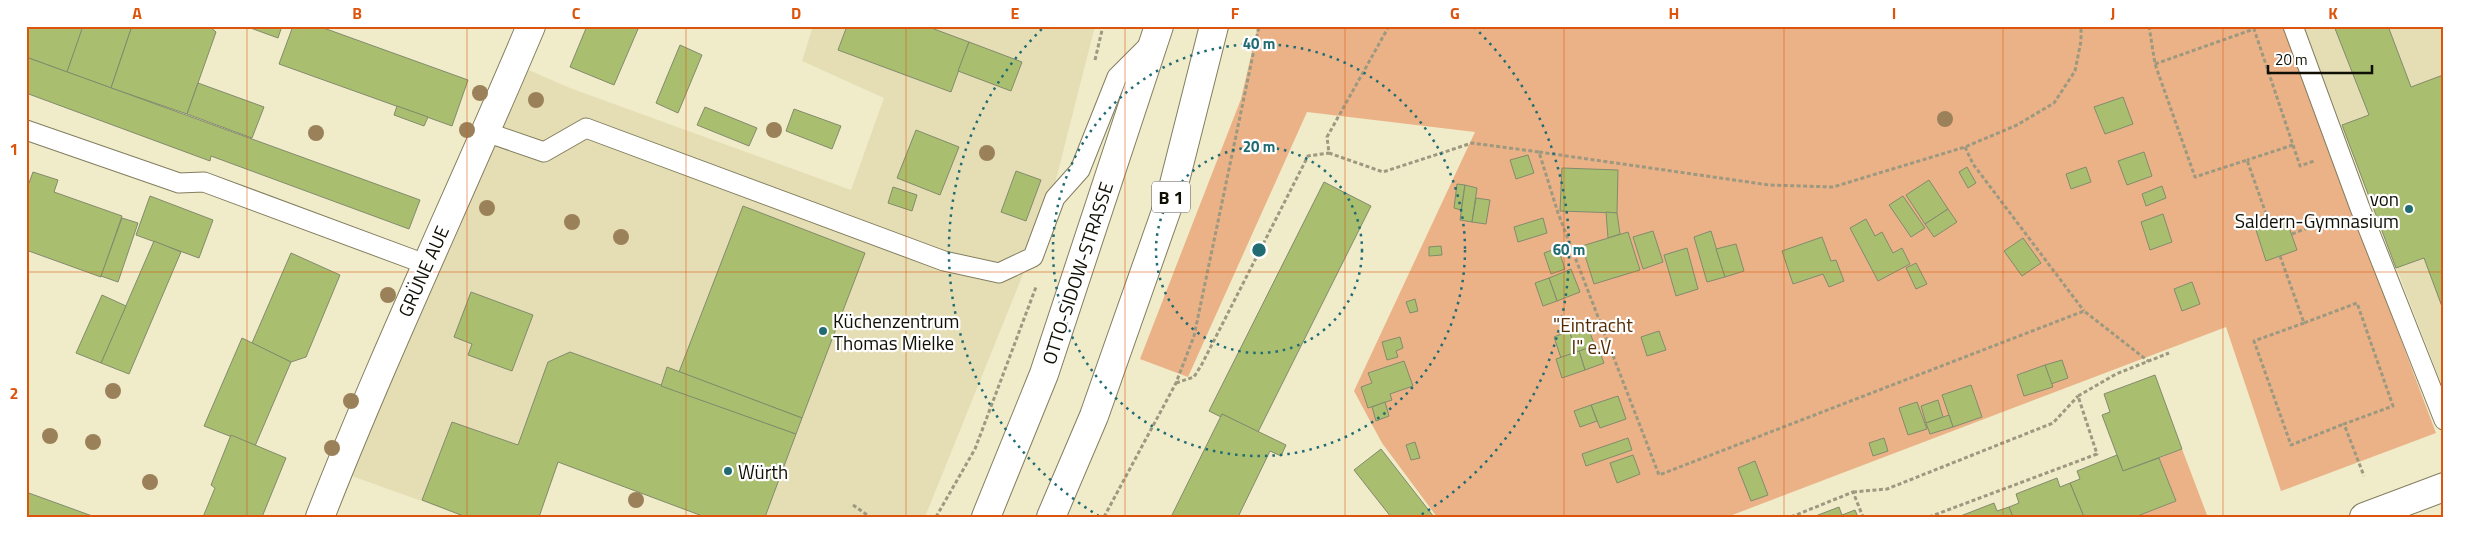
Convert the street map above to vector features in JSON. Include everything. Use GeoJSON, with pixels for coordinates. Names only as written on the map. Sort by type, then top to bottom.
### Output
{"type":"FeatureCollection","features":[{"type":"Feature","properties":{"kind":"main road","name":"GRÜNE AUE"},"geometry":{"type":"LineString","coordinates":[[320,517],[425,264],[486,132],[532,26]]}},
{"type":"Feature","properties":{"kind":"main road","name":"B 1"},"geometry":{"type":"LineString","coordinates":[[1051,517],[1094,416],[1170,200],[1214,26]]}},
{"type":"Feature","properties":{"kind":"main road","name":"OTTO-SIDOW-STRASSE"},"geometry":{"type":"LineString","coordinates":[[986,517],[1044,374],[1157,32]]}},
{"type":"Feature","properties":{"kind":"main road"},"geometry":{"type":"LineString","coordinates":[[2364,517],[2442,493]]}},
{"type":"Feature","properties":{"kind":"lane"},"geometry":{"type":"LineString","coordinates":[[2293,26],[2360,208],[2444,420]]}},
{"type":"Feature","properties":{"kind":"lane"},"geometry":{"type":"LineString","coordinates":[[486,132],[544,152],[586,128],[944,261],[999,273],[1033,257],[1055,198],[1080,170],[1118,77],[1157,32]]}},
{"type":"Feature","properties":{"kind":"lane"},"geometry":{"type":"LineString","coordinates":[[26,130],[179,183],[204,182],[425,264]]}},
{"type":"Feature","properties":{"kind":"path"},"geometry":{"type":"LineString","coordinates":[[1104,517],[1176,383],[1194,336],[1259,26]]}},
{"type":"Feature","properties":{"kind":"path"},"geometry":{"type":"LineString","coordinates":[[1329,152],[1327,137],[1390,26]]}},
{"type":"Feature","properties":{"kind":"path"},"geometry":{"type":"LineString","coordinates":[[1176,383],[1194,377],[1202,364],[1308,156],[1329,152],[1383,172],[1472,143],[1768,185],[1833,187],[1965,147],[2017,124],[2054,103],[2075,71],[2081,41],[2081,26]]}},
{"type":"Feature","properties":{"kind":"path"},"geometry":{"type":"LineString","coordinates":[[2149,26],[2155,64],[2195,177],[2293,145],[2254,29],[2155,64]]}},
{"type":"Feature","properties":{"kind":"path"},"geometry":{"type":"LineString","coordinates":[[1965,147],[1973,164],[2084,311],[2148,361]]}},
{"type":"Feature","properties":{"kind":"path"},"geometry":{"type":"LineString","coordinates":[[1539,152],[1558,213],[1659,474],[2084,311]]}},
{"type":"Feature","properties":{"kind":"path"},"geometry":{"type":"LineString","coordinates":[[2247,160],[2270,224]]}},
{"type":"Feature","properties":{"kind":"path"},"geometry":{"type":"LineString","coordinates":[[2292,234],[2360,208]]}},
{"type":"Feature","properties":{"kind":"path"},"geometry":{"type":"LineString","coordinates":[[2280,256],[2304,323]]}},
{"type":"Feature","properties":{"kind":"path"},"geometry":{"type":"LineString","coordinates":[[2357,303],[2393,406],[2291,445],[2254,341],[2304,323],[2357,303]]}},
{"type":"Feature","properties":{"kind":"path"},"geometry":{"type":"LineString","coordinates":[[1791,517],[1853,492],[1887,489],[2053,423],[2078,396],[2116,374],[2170,353]]}},
{"type":"Feature","properties":{"kind":"path"},"geometry":{"type":"LineString","coordinates":[[1929,517],[2098,454],[2078,396]]}},
{"type":"Feature","properties":{"kind":"path"},"geometry":{"type":"LineString","coordinates":[[2344,424],[2364,476]]}},
{"type":"Feature","properties":{"kind":"path"},"geometry":{"type":"LineString","coordinates":[[1853,492],[1863,517]]}},
{"type":"Feature","properties":{"kind":"path"},"geometry":{"type":"LineString","coordinates":[[853,505],[870,517]]}},
{"type":"Feature","properties":{"kind":"shaded area"},"geometry":{"type":"Polygon","coordinates":[[[813,26],[1095,26],[1047,215],[925,517],[705,517],[559,462],[539,517],[466,517],[338,471],[515,64],[570,88],[851,190],[884,98],[802,61],[813,26]]]}},
{"type":"Feature","properties":{"kind":"shaded area","name":"von Saldern-Gymnasium"},"geometry":{"type":"Polygon","coordinates":[[[2303,26],[2444,26],[2444,391],[2303,26]]]}},
{"type":"Feature","properties":{"kind":"green space","name":"\"Eintracht I\" e.V."},"geometry":{"type":"Polygon","coordinates":[[[1258,26],[2283,26],[2436,433],[2281,491],[2226,327],[1727,517],[1437,517],[1382,443],[1354,391],[1475,132],[1307,112],[1188,377],[1140,359],[1241,99],[1258,26]]]}},
{"type":"Feature","properties":{"kind":"green space"},"geometry":{"type":"Polygon","coordinates":[[[2182,449],[2207,515],[2135,517],[2176,501],[2159,458],[2182,449]]]}},
{"type":"Feature","properties":{"kind":"building"},"geometry":{"type":"Polygon","coordinates":[[[26,26],[83,28],[67,72],[26,57],[26,26]]]}},
{"type":"Feature","properties":{"kind":"building"},"geometry":{"type":"Polygon","coordinates":[[[83,26],[132,26],[111,88],[67,72],[83,26]]]}},
{"type":"Feature","properties":{"kind":"building"},"geometry":{"type":"Polygon","coordinates":[[[132,26],[209,26],[216,32],[187,114],[111,88],[132,26]]]}},
{"type":"Feature","properties":{"kind":"building"},"geometry":{"type":"Polygon","coordinates":[[[245,26],[282,26],[278,38],[245,26]]]}},
{"type":"Feature","properties":{"kind":"building"},"geometry":{"type":"Polygon","coordinates":[[[293,26],[318,26],[468,80],[452,126],[279,64],[293,26]]]}},
{"type":"Feature","properties":{"kind":"building"},"geometry":{"type":"Polygon","coordinates":[[[587,26],[632,26],[638,29],[614,85],[570,67],[587,26]]]}},
{"type":"Feature","properties":{"kind":"building"},"geometry":{"type":"Polygon","coordinates":[[[847,26],[926,26],[969,42],[951,92],[838,50],[847,26]]]}},
{"type":"Feature","properties":{"kind":"building","name":"von Saldern-Gymnasium"},"geometry":{"type":"Polygon","coordinates":[[[2334,26],[2388,26],[2411,87],[2443,75],[2444,312],[2424,258],[2396,268],[2342,125],[2369,115],[2334,26]]]}},
{"type":"Feature","properties":{"kind":"building"},"geometry":{"type":"Polygon","coordinates":[[[969,42],[1022,62],[1011,91],[958,71],[969,42]]]}},
{"type":"Feature","properties":{"kind":"building"},"geometry":{"type":"Polygon","coordinates":[[[680,45],[702,55],[678,113],[656,103],[680,45]]]}},
{"type":"Feature","properties":{"kind":"building"},"geometry":{"type":"Polygon","coordinates":[[[26,57],[420,200],[409,229],[211,156],[210,161],[26,93],[26,57]]]}},
{"type":"Feature","properties":{"kind":"building"},"geometry":{"type":"Polygon","coordinates":[[[198,83],[264,107],[252,138],[187,114],[198,83]]]}},
{"type":"Feature","properties":{"kind":"building"},"geometry":{"type":"Polygon","coordinates":[[[2123,97],[2133,124],[2105,134],[2094,107],[2123,97]]]}},
{"type":"Feature","properties":{"kind":"building"},"geometry":{"type":"Polygon","coordinates":[[[397,106],[428,117],[424,126],[394,115],[397,106]]]}},
{"type":"Feature","properties":{"kind":"building"},"geometry":{"type":"Polygon","coordinates":[[[705,107],[757,128],[749,146],[697,125],[705,107]]]}},
{"type":"Feature","properties":{"kind":"building"},"geometry":{"type":"Polygon","coordinates":[[[794,109],[841,126],[832,149],[786,131],[794,109]]]}},
{"type":"Feature","properties":{"kind":"building"},"geometry":{"type":"Polygon","coordinates":[[[916,130],[959,147],[940,195],[897,178],[916,130]]]}},
{"type":"Feature","properties":{"kind":"building"},"geometry":{"type":"Polygon","coordinates":[[[2144,152],[2152,176],[2127,185],[2118,161],[2144,152]]]}},
{"type":"Feature","properties":{"kind":"building"},"geometry":{"type":"Polygon","coordinates":[[[1528,155],[1534,173],[1516,179],[1510,160],[1528,155]]]}},
{"type":"Feature","properties":{"kind":"building"},"geometry":{"type":"Polygon","coordinates":[[[1967,167],[1976,183],[1968,188],[1959,172],[1967,167]]]}},
{"type":"Feature","properties":{"kind":"building"},"geometry":{"type":"Polygon","coordinates":[[[2086,167],[2091,182],[2071,189],[2066,174],[2086,167]]]}},
{"type":"Feature","properties":{"kind":"building"},"geometry":{"type":"Polygon","coordinates":[[[1562,168],[1618,170],[1617,213],[1560,211],[1562,168]]]}},
{"type":"Feature","properties":{"kind":"building"},"geometry":{"type":"Polygon","coordinates":[[[1016,171],[1041,180],[1026,221],[1001,212],[1016,171]]]}},
{"type":"Feature","properties":{"kind":"building"},"geometry":{"type":"Polygon","coordinates":[[[33,172],[58,180],[54,192],[122,216],[101,277],[26,250],[26,183],[29,183],[33,172]]]}},
{"type":"Feature","properties":{"kind":"building"},"geometry":{"type":"Polygon","coordinates":[[[1929,180],[1948,209],[1925,224],[1906,195],[1929,180]]]}},
{"type":"Feature","properties":{"kind":"building"},"geometry":{"type":"Polygon","coordinates":[[[1324,182],[1371,206],[1258,432],[1222,414],[1221,417],[1209,411],[1324,182]]]}},
{"type":"Feature","properties":{"kind":"building"},"geometry":{"type":"Polygon","coordinates":[[[1457,184],[1465,185],[1461,210],[1454,208],[1457,184]]]}},
{"type":"Feature","properties":{"kind":"building"},"geometry":{"type":"Polygon","coordinates":[[[1465,185],[1477,188],[1472,222],[1460,220],[1465,185]]]}},
{"type":"Feature","properties":{"kind":"building"},"geometry":{"type":"Polygon","coordinates":[[[2162,186],[2166,198],[2146,206],[2142,194],[2162,186]]]}},
{"type":"Feature","properties":{"kind":"building"},"geometry":{"type":"Polygon","coordinates":[[[893,187],[917,195],[912,211],[888,203],[893,187]]]}},
{"type":"Feature","properties":{"kind":"building"},"geometry":{"type":"Polygon","coordinates":[[[150,196],[213,220],[199,258],[136,235],[150,196]]]}},
{"type":"Feature","properties":{"kind":"building"},"geometry":{"type":"Polygon","coordinates":[[[1903,196],[1925,228],[1911,237],[1889,205],[1903,196]]]}},
{"type":"Feature","properties":{"kind":"building"},"geometry":{"type":"Polygon","coordinates":[[[1476,198],[1490,200],[1486,224],[1472,222],[1476,198]]]}},
{"type":"Feature","properties":{"kind":"building"},"geometry":{"type":"Polygon","coordinates":[[[743,206],[865,253],[802,418],[679,372],[743,206]]]}},
{"type":"Feature","properties":{"kind":"building"},"geometry":{"type":"Polygon","coordinates":[[[1948,209],[1957,222],[1934,237],[1925,224],[1948,209]]]}},
{"type":"Feature","properties":{"kind":"building"},"geometry":{"type":"Polygon","coordinates":[[[1606,212],[1617,213],[1620,234],[1608,238],[1606,212]]]}},
{"type":"Feature","properties":{"kind":"building"},"geometry":{"type":"Polygon","coordinates":[[[2163,214],[2172,242],[2150,250],[2141,222],[2163,214]]]}},
{"type":"Feature","properties":{"kind":"building"},"geometry":{"type":"Polygon","coordinates":[[[122,218],[138,223],[118,282],[101,276],[122,218]]]}},
{"type":"Feature","properties":{"kind":"building"},"geometry":{"type":"Polygon","coordinates":[[[1543,218],[1547,233],[1518,242],[1514,227],[1543,218]]]}},
{"type":"Feature","properties":{"kind":"building"},"geometry":{"type":"Polygon","coordinates":[[[1866,219],[1875,236],[1882,232],[1893,253],[1902,248],[1910,264],[1878,281],[1850,228],[1866,219]]]}},
{"type":"Feature","properties":{"kind":"building"},"geometry":{"type":"Polygon","coordinates":[[[2286,219],[2297,250],[2266,261],[2256,230],[2286,219]]]}},
{"type":"Feature","properties":{"kind":"building"},"geometry":{"type":"Polygon","coordinates":[[[1653,231],[1663,262],[1643,269],[1633,237],[1653,231]]]}},
{"type":"Feature","properties":{"kind":"building"},"geometry":{"type":"Polygon","coordinates":[[[1711,231],[1725,277],[1707,282],[1694,237],[1711,231]]]}},
{"type":"Feature","properties":{"kind":"building"},"geometry":{"type":"Polygon","coordinates":[[[1628,232],[1640,270],[1594,284],[1582,246],[1628,232]]]}},
{"type":"Feature","properties":{"kind":"building"},"geometry":{"type":"Polygon","coordinates":[[[1822,237],[1831,261],[1836,260],[1844,281],[1829,287],[1823,274],[1793,284],[1782,251],[1822,237]]]}},
{"type":"Feature","properties":{"kind":"building"},"geometry":{"type":"Polygon","coordinates":[[[2023,238],[2041,263],[2022,276],[2004,251],[2023,238]]]}},
{"type":"Feature","properties":{"kind":"building"},"geometry":{"type":"Polygon","coordinates":[[[154,241],[181,252],[129,374],[101,363],[154,241]]]}},
{"type":"Feature","properties":{"kind":"building"},"geometry":{"type":"Polygon","coordinates":[[[1736,244],[1744,271],[1725,277],[1716,249],[1736,244]]]}},
{"type":"Feature","properties":{"kind":"building"},"geometry":{"type":"Polygon","coordinates":[[[1441,246],[1442,255],[1429,256],[1429,247],[1441,246]]]}},
{"type":"Feature","properties":{"kind":"building"},"geometry":{"type":"Polygon","coordinates":[[[1558,248],[1565,269],[1551,274],[1544,253],[1558,248]]]}},
{"type":"Feature","properties":{"kind":"building"},"geometry":{"type":"Polygon","coordinates":[[[1687,248],[1698,289],[1676,296],[1664,255],[1687,248]]]}},
{"type":"Feature","properties":{"kind":"building"},"geometry":{"type":"Polygon","coordinates":[[[291,253],[340,275],[306,357],[291,362],[252,343],[291,253]]]}},
{"type":"Feature","properties":{"kind":"building"},"geometry":{"type":"Polygon","coordinates":[[[1916,263],[1927,284],[1916,289],[1906,268],[1916,263]]]}},
{"type":"Feature","properties":{"kind":"building"},"geometry":{"type":"Polygon","coordinates":[[[1571,269],[1580,292],[1557,301],[1549,278],[1571,269]]]}},
{"type":"Feature","properties":{"kind":"building"},"geometry":{"type":"Polygon","coordinates":[[[1549,278],[1557,301],[1543,306],[1535,283],[1549,278]]]}},
{"type":"Feature","properties":{"kind":"building"},"geometry":{"type":"Polygon","coordinates":[[[2192,282],[2200,304],[2182,311],[2174,289],[2192,282]]]}},
{"type":"Feature","properties":{"kind":"building"},"geometry":{"type":"Polygon","coordinates":[[[471,292],[533,315],[512,371],[468,355],[472,344],[454,337],[471,292]]]}},
{"type":"Feature","properties":{"kind":"building"},"geometry":{"type":"Polygon","coordinates":[[[102,295],[126,306],[101,363],[76,353],[102,295]]]}},
{"type":"Feature","properties":{"kind":"building"},"geometry":{"type":"Polygon","coordinates":[[[1415,299],[1418,311],[1410,313],[1406,302],[1415,299]]]}},
{"type":"Feature","properties":{"kind":"building"},"geometry":{"type":"Polygon","coordinates":[[[1587,325],[1595,346],[1577,352],[1569,331],[1587,325]]]}},
{"type":"Feature","properties":{"kind":"building"},"geometry":{"type":"Polygon","coordinates":[[[1569,331],[1577,352],[1561,358],[1554,337],[1569,331]]]}},
{"type":"Feature","properties":{"kind":"building"},"geometry":{"type":"Polygon","coordinates":[[[1659,331],[1666,350],[1647,356],[1641,337],[1659,331]]]}},
{"type":"Feature","properties":{"kind":"building"},"geometry":{"type":"Polygon","coordinates":[[[1400,337],[1403,348],[1396,351],[1398,357],[1387,360],[1382,342],[1400,337]]]}},
{"type":"Feature","properties":{"kind":"building"},"geometry":{"type":"Polygon","coordinates":[[[242,338],[291,362],[255,446],[204,426],[242,338]]]}},
{"type":"Feature","properties":{"kind":"building"},"geometry":{"type":"Polygon","coordinates":[[[1597,345],[1604,363],[1585,370],[1579,351],[1597,345]]]}},
{"type":"Feature","properties":{"kind":"building"},"geometry":{"type":"Polygon","coordinates":[[[1579,351],[1585,370],[1562,378],[1556,359],[1579,351]]]}},
{"type":"Feature","properties":{"kind":"building"},"geometry":{"type":"Polygon","coordinates":[[[570,352],[796,434],[765,517],[705,517],[558,462],[539,517],[466,517],[422,500],[452,422],[518,445],[548,362],[570,352]]]}},
{"type":"Feature","properties":{"kind":"building"},"geometry":{"type":"Polygon","coordinates":[[[2062,360],[2068,378],[2051,384],[2045,365],[2062,360]]]}},
{"type":"Feature","properties":{"kind":"building"},"geometry":{"type":"Polygon","coordinates":[[[1404,361],[1413,386],[1390,394],[1392,400],[1368,408],[1361,387],[1372,383],[1368,373],[1404,361]]]}},
{"type":"Feature","properties":{"kind":"building"},"geometry":{"type":"Polygon","coordinates":[[[2045,365],[2053,387],[2024,396],[2017,375],[2045,365]]]}},
{"type":"Feature","properties":{"kind":"building"},"geometry":{"type":"Polygon","coordinates":[[[667,367],[802,418],[796,434],[661,386],[667,367]]]}},
{"type":"Feature","properties":{"kind":"building"},"geometry":{"type":"Polygon","coordinates":[[[2155,375],[2182,449],[2123,471],[2102,415],[2110,412],[2104,394],[2155,375]]]}},
{"type":"Feature","properties":{"kind":"building"},"geometry":{"type":"Polygon","coordinates":[[[1971,385],[1982,417],[1953,427],[1942,395],[1971,385]]]}},
{"type":"Feature","properties":{"kind":"building"},"geometry":{"type":"Polygon","coordinates":[[[1618,396],[1626,419],[1600,428],[1591,405],[1618,396]]]}},
{"type":"Feature","properties":{"kind":"building"},"geometry":{"type":"Polygon","coordinates":[[[1938,400],[1943,417],[1926,423],[1921,406],[1938,400]]]}},
{"type":"Feature","properties":{"kind":"building"},"geometry":{"type":"Polygon","coordinates":[[[1385,402],[1389,416],[1376,421],[1372,407],[1385,402]]]}},
{"type":"Feature","properties":{"kind":"building"},"geometry":{"type":"Polygon","coordinates":[[[1917,402],[1927,429],[1908,435],[1899,408],[1917,402]]]}},
{"type":"Feature","properties":{"kind":"building"},"geometry":{"type":"Polygon","coordinates":[[[1591,405],[1597,421],[1580,427],[1574,411],[1591,405]]]}},
{"type":"Feature","properties":{"kind":"building"},"geometry":{"type":"Polygon","coordinates":[[[1222,414],[1286,445],[1281,456],[1270,451],[1238,517],[1171,517],[1222,414]]]}},
{"type":"Feature","properties":{"kind":"building"},"geometry":{"type":"Polygon","coordinates":[[[1949,415],[1953,427],[1930,434],[1926,423],[1949,415]]]}},
{"type":"Feature","properties":{"kind":"building"},"geometry":{"type":"Polygon","coordinates":[[[231,435],[286,458],[262,517],[203,517],[215,488],[211,485],[231,435]]]}},
{"type":"Feature","properties":{"kind":"building"},"geometry":{"type":"Polygon","coordinates":[[[1628,438],[1632,450],[1586,466],[1582,454],[1628,438]]]}},
{"type":"Feature","properties":{"kind":"building"},"geometry":{"type":"Polygon","coordinates":[[[1884,438],[1888,451],[1873,456],[1869,443],[1884,438]]]}},
{"type":"Feature","properties":{"kind":"building"},"geometry":{"type":"Polygon","coordinates":[[[1415,442],[1420,458],[1411,460],[1406,445],[1415,442]]]}},
{"type":"Feature","properties":{"kind":"building"},"geometry":{"type":"Polygon","coordinates":[[[1381,449],[1434,517],[1391,517],[1354,470],[1381,449]]]}},
{"type":"Feature","properties":{"kind":"building"},"geometry":{"type":"Polygon","coordinates":[[[1633,455],[1640,474],[1617,483],[1610,463],[1633,455]]]}},
{"type":"Feature","properties":{"kind":"building"},"geometry":{"type":"Polygon","coordinates":[[[2117,455],[2123,471],[2159,458],[2176,501],[2135,517],[2084,517],[2070,483],[2080,479],[2077,471],[2117,455]]]}},
{"type":"Feature","properties":{"kind":"building"},"geometry":{"type":"Polygon","coordinates":[[[1755,461],[1768,495],[1751,501],[1738,468],[1755,461]]]}},
{"type":"Feature","properties":{"kind":"building"},"geometry":{"type":"Polygon","coordinates":[[[2057,478],[2060,487],[2070,483],[2084,517],[2013,517],[2009,507],[2019,503],[2016,494],[2057,478]]]}},
{"type":"Feature","properties":{"kind":"building"},"geometry":{"type":"Polygon","coordinates":[[[26,492],[95,517],[26,517],[26,492]]]}},
{"type":"Feature","properties":{"kind":"building"},"geometry":{"type":"Polygon","coordinates":[[[1994,503],[1997,511],[2009,507],[2013,517],[1958,517],[1994,503]]]}},
{"type":"Feature","properties":{"kind":"building"},"geometry":{"type":"Polygon","coordinates":[[[1839,507],[1842,515],[1855,510],[1858,517],[1813,517],[1839,507]]]}},
{"type":"Feature","properties":{"kind":"place","name":"von Saldern-Gymnasium"},"geometry":{"type":"Point","coordinates":[2409,209]}},
{"type":"Feature","properties":{"kind":"place","name":"Küchenzentrum Thomas Mielke"},"geometry":{"type":"Point","coordinates":[823,331]}},
{"type":"Feature","properties":{"kind":"place","name":"Würth"},"geometry":{"type":"Point","coordinates":[728,471]}}]}
